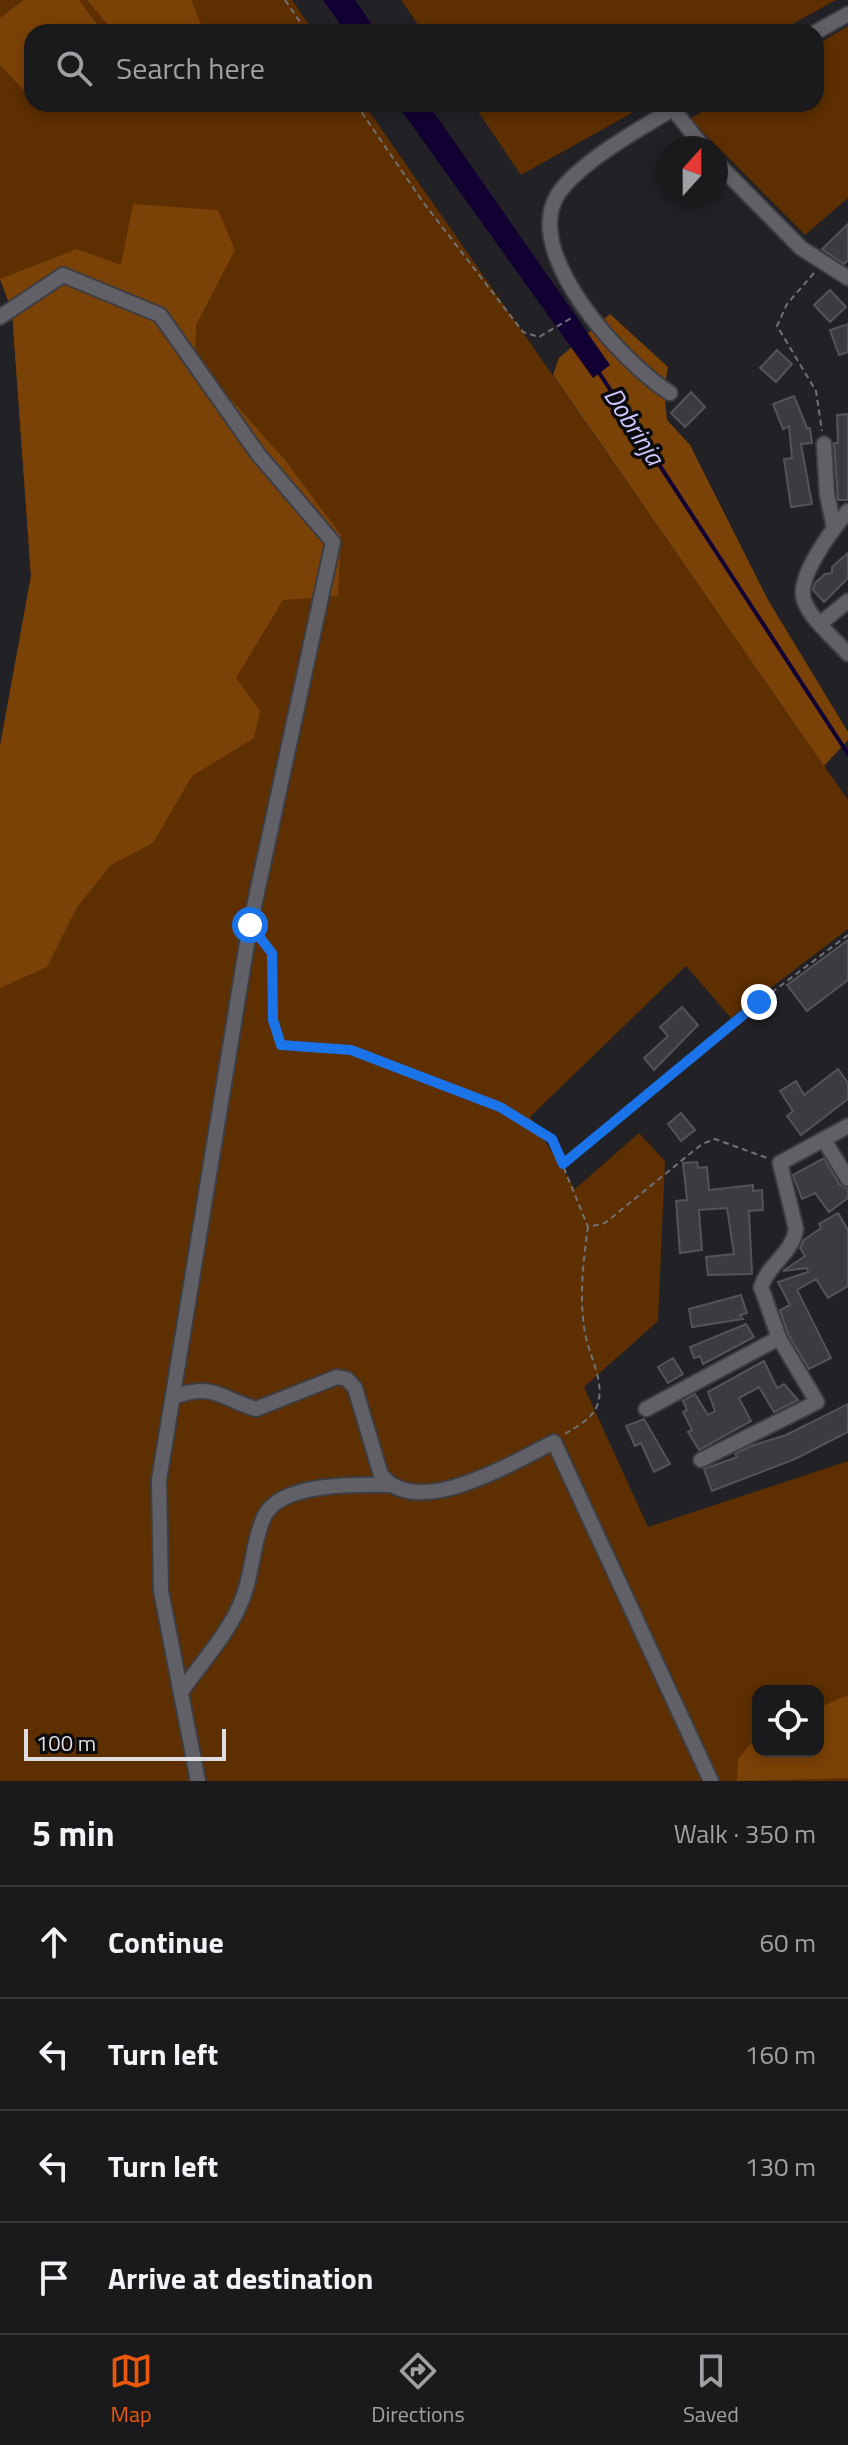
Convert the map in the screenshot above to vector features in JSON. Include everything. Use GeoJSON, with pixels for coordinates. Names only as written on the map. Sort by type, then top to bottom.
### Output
{"type":"FeatureCollection","features":[{"type":"Feature","properties":{"kind":"street"},"geometry":{"type":"LineString","coordinates":[[824,28],[848,14]]}},
{"type":"Feature","properties":{"kind":"street"},"geometry":{"type":"LineString","coordinates":[[668,112],[610,148],[574,177],[557,196],[548,232],[552,249],[596,326],[647,378],[670,393]]}},
{"type":"Feature","properties":{"kind":"street"},"geometry":{"type":"LineString","coordinates":[[682,112],[697,136]]}},
{"type":"Feature","properties":{"kind":"street"},"geometry":{"type":"LineString","coordinates":[[728,174],[801,248],[847,275]]}},
{"type":"Feature","properties":{"kind":"street"},"geometry":{"type":"LineString","coordinates":[[0,317],[63,275],[160,315],[258,454],[333,542],[250,925],[159,1480],[161,1591],[198,1781]]}},
{"type":"Feature","properties":{"kind":"street"},"geometry":{"type":"LineString","coordinates":[[824,444],[827,494],[834,528]]}},
{"type":"Feature","properties":{"kind":"street"},"geometry":{"type":"LineString","coordinates":[[848,511],[834,528],[802,588],[804,602],[848,654]]}},
{"type":"Feature","properties":{"kind":"street"},"geometry":{"type":"LineString","coordinates":[[821,623],[848,601]]}},
{"type":"Feature","properties":{"kind":"street"},"geometry":{"type":"LineString","coordinates":[[701,1460],[817,1402],[779,1338],[761,1287],[767,1271],[795,1239],[796,1229],[780,1163],[848,1126]]}},
{"type":"Feature","properties":{"kind":"street"},"geometry":{"type":"LineString","coordinates":[[824,1140],[848,1179]]}},
{"type":"Feature","properties":{"kind":"street"},"geometry":{"type":"LineString","coordinates":[[646,1409],[779,1338]]}},
{"type":"Feature","properties":{"kind":"street"},"geometry":{"type":"LineString","coordinates":[[173,1397],[192,1390],[210,1390],[256,1409],[337,1377],[347,1379],[355,1388],[381,1475],[389,1485]]}},
{"type":"Feature","properties":{"kind":"street"},"geometry":{"type":"LineString","coordinates":[[181,1692],[241,1602],[265,1513],[286,1498],[321,1487],[351,1483],[389,1485],[421,1493],[450,1487],[489,1475],[554,1442],[711,1781]]}},
{"type":"Feature","properties":{"kind":"path"},"geometry":{"type":"LineString","coordinates":[[285,0],[302,24]]}},
{"type":"Feature","properties":{"kind":"path"},"geometry":{"type":"LineString","coordinates":[[361,112],[423,202],[523,332],[539,337],[555,330],[578,313]]}},
{"type":"Feature","properties":{"kind":"path"},"geometry":{"type":"LineString","coordinates":[[821,262],[787,304],[777,326],[816,391],[824,444]]}},
{"type":"Feature","properties":{"kind":"path"},"geometry":{"type":"LineString","coordinates":[[250,925],[272,953],[273,1020],[281,1045],[351,1050],[500,1107],[552,1139],[588,1227],[581,1274],[585,1333],[599,1384],[598,1404],[589,1418],[554,1442]]}},
{"type":"Feature","properties":{"kind":"path"},"geometry":{"type":"LineString","coordinates":[[563,1164],[759,1002],[848,935]]}},
{"type":"Feature","properties":{"kind":"path"},"geometry":{"type":"LineString","coordinates":[[588,1227],[605,1223],[702,1144],[715,1139],[780,1163]]}},
{"type":"Feature","properties":{"kind":"shaded area"},"geometry":{"type":"Polygon","coordinates":[[[0,0],[292,0],[308,24],[24,24],[24,112],[370,112],[848,800],[848,929],[731,1018],[686,966],[530,1117],[575,1189],[639,1133],[665,1161],[658,1321],[584,1387],[648,1527],[848,1461],[848,1781],[0,1781],[0,746],[31,576],[12,311],[0,279],[0,0]]]}},
{"type":"Feature","properties":{"kind":"shaded area"},"geometry":{"type":"Polygon","coordinates":[[[24,0],[79,0],[96,24],[24,24],[24,90],[0,65],[0,18],[24,0]]]}},
{"type":"Feature","properties":{"kind":"shaded area"},"geometry":{"type":"Polygon","coordinates":[[[87,0],[191,0],[201,24],[107,24],[87,0]]]}},
{"type":"Feature","properties":{"kind":"shaded area"},"geometry":{"type":"Polygon","coordinates":[[[323,0],[355,0],[372,24],[340,24],[323,0]]]}},
{"type":"Feature","properties":{"kind":"shaded area"},"geometry":{"type":"Polygon","coordinates":[[[401,0],[836,0],[792,24],[418,24],[401,0]]]}},
{"type":"Feature","properties":{"kind":"shaded area"},"geometry":{"type":"Polygon","coordinates":[[[848,26],[848,198],[805,235],[728,157],[728,136],[707,136],[690,119],[702,112],[824,112],[824,40],[848,26]]]}},
{"type":"Feature","properties":{"kind":"shaded area"},"geometry":{"type":"Polygon","coordinates":[[[403,112],[434,112],[610,365],[593,378],[403,112]]]}},
{"type":"Feature","properties":{"kind":"shaded area"},"geometry":{"type":"Polygon","coordinates":[[[478,112],[634,112],[521,175],[478,112]]]}},
{"type":"Feature","properties":{"kind":"shaded area"},"geometry":{"type":"Polygon","coordinates":[[[133,204],[218,210],[235,250],[196,325],[195,359],[284,459],[341,535],[338,596],[283,600],[236,678],[260,711],[254,738],[192,776],[153,843],[111,865],[77,907],[47,967],[0,988],[0,746],[31,576],[12,311],[0,279],[77,249],[121,265],[133,204]]]}},
{"type":"Feature","properties":{"kind":"shaded area"},"geometry":{"type":"Polygon","coordinates":[[[610,314],[668,367],[664,390],[667,420],[690,445],[768,600],[848,732],[848,740],[824,766],[553,375],[559,358],[610,314]]]}},
{"type":"Feature","properties":{"kind":"shaded area"},"geometry":{"type":"Polygon","coordinates":[[[848,1695],[848,1778],[737,1781],[738,1760],[752,1742],[752,1757],[824,1757],[824,1705],[848,1695]]]}},
{"type":"Feature","properties":{"kind":"building"},"geometry":{"type":"Polygon","coordinates":[[[848,224],[848,260],[844,264],[822,249],[848,224]]]}},
{"type":"Feature","properties":{"kind":"building"},"geometry":{"type":"Polygon","coordinates":[[[830,290],[846,307],[830,322],[814,305],[830,290]]]}},
{"type":"Feature","properties":{"kind":"building"},"geometry":{"type":"Polygon","coordinates":[[[848,324],[848,352],[839,355],[830,330],[848,324]]]}},
{"type":"Feature","properties":{"kind":"building"},"geometry":{"type":"Polygon","coordinates":[[[777,350],[792,364],[776,382],[760,368],[777,350]]]}},
{"type":"Feature","properties":{"kind":"building"},"geometry":{"type":"Polygon","coordinates":[[[691,392],[705,407],[685,427],[671,413],[691,392]]]}},
{"type":"Feature","properties":{"kind":"building"},"geometry":{"type":"Polygon","coordinates":[[[794,396],[807,428],[810,428],[812,443],[801,444],[812,504],[791,507],[784,459],[792,458],[789,426],[783,429],[773,404],[794,396]]]}},
{"type":"Feature","properties":{"kind":"building"},"geometry":{"type":"Polygon","coordinates":[[[848,414],[848,500],[838,500],[834,443],[838,443],[837,415],[848,414]]]}},
{"type":"Feature","properties":{"kind":"building"},"geometry":{"type":"Polygon","coordinates":[[[848,553],[848,578],[824,602],[813,590],[815,583],[825,574],[832,573],[832,567],[848,553]]]}},
{"type":"Feature","properties":{"kind":"building"},"geometry":{"type":"Polygon","coordinates":[[[848,940],[848,980],[807,1011],[787,985],[848,940]]]}},
{"type":"Feature","properties":{"kind":"building"},"geometry":{"type":"Polygon","coordinates":[[[682,1007],[698,1025],[654,1070],[644,1058],[668,1036],[660,1027],[682,1007]]]}},
{"type":"Feature","properties":{"kind":"building"},"geometry":{"type":"Polygon","coordinates":[[[838,1069],[848,1083],[848,1099],[801,1135],[787,1116],[793,1111],[780,1091],[796,1081],[804,1095],[838,1069]]]}},
{"type":"Feature","properties":{"kind":"building"},"geometry":{"type":"Polygon","coordinates":[[[681,1113],[695,1130],[681,1141],[668,1124],[681,1113]]]}},
{"type":"Feature","properties":{"kind":"building"},"geometry":{"type":"Polygon","coordinates":[[[824,1158],[839,1184],[848,1189],[848,1198],[829,1212],[815,1193],[802,1199],[793,1175],[824,1158]]]}},
{"type":"Feature","properties":{"kind":"building"},"geometry":{"type":"Polygon","coordinates":[[[697,1162],[698,1168],[707,1167],[709,1190],[753,1185],[753,1191],[762,1190],[763,1210],[749,1211],[752,1274],[708,1275],[706,1257],[734,1254],[727,1208],[699,1210],[702,1250],[680,1253],[676,1201],[687,1200],[683,1163],[697,1162]]]}},
{"type":"Feature","properties":{"kind":"building"},"geometry":{"type":"Polygon","coordinates":[[[838,1213],[848,1230],[848,1286],[828,1298],[816,1279],[797,1290],[831,1358],[809,1369],[788,1334],[780,1310],[790,1305],[778,1282],[808,1272],[807,1268],[783,1271],[805,1256],[800,1248],[804,1240],[821,1228],[819,1224],[838,1213]]]}},
{"type":"Feature","properties":{"kind":"building"},"geometry":{"type":"Polygon","coordinates":[[[741,1295],[747,1313],[740,1315],[743,1319],[692,1327],[689,1309],[741,1295]]]}},
{"type":"Feature","properties":{"kind":"building"},"geometry":{"type":"Polygon","coordinates":[[[746,1324],[754,1337],[703,1364],[700,1356],[694,1358],[690,1347],[746,1324]]]}},
{"type":"Feature","properties":{"kind":"building"},"geometry":{"type":"Polygon","coordinates":[[[673,1358],[683,1374],[668,1383],[658,1367],[673,1358]]]}},
{"type":"Feature","properties":{"kind":"building"},"geometry":{"type":"Polygon","coordinates":[[[764,1361],[777,1388],[784,1384],[798,1400],[774,1412],[759,1387],[739,1398],[751,1421],[699,1450],[688,1432],[692,1430],[683,1412],[687,1410],[683,1401],[695,1394],[708,1415],[715,1411],[708,1392],[764,1361]]]}},
{"type":"Feature","properties":{"kind":"building"},"geometry":{"type":"Polygon","coordinates":[[[848,1404],[848,1432],[795,1459],[712,1491],[704,1469],[737,1457],[735,1454],[751,1446],[786,1435],[848,1404]]]}},
{"type":"Feature","properties":{"kind":"building"},"geometry":{"type":"Polygon","coordinates":[[[644,1419],[670,1464],[654,1472],[641,1443],[635,1446],[626,1426],[644,1419]]]}},
{"type":"Feature","properties":{"kind":"waterway","name":"Dobrinja"},"geometry":{"type":"LineString","coordinates":[[598,371],[848,754]]}},
{"type":"Feature","properties":{"kind":"route"},"geometry":{"type":"LineString","coordinates":[[250,925],[272,953],[273,1020],[281,1045],[351,1050],[500,1107],[552,1139],[563,1164],[759,1002]]}}]}
